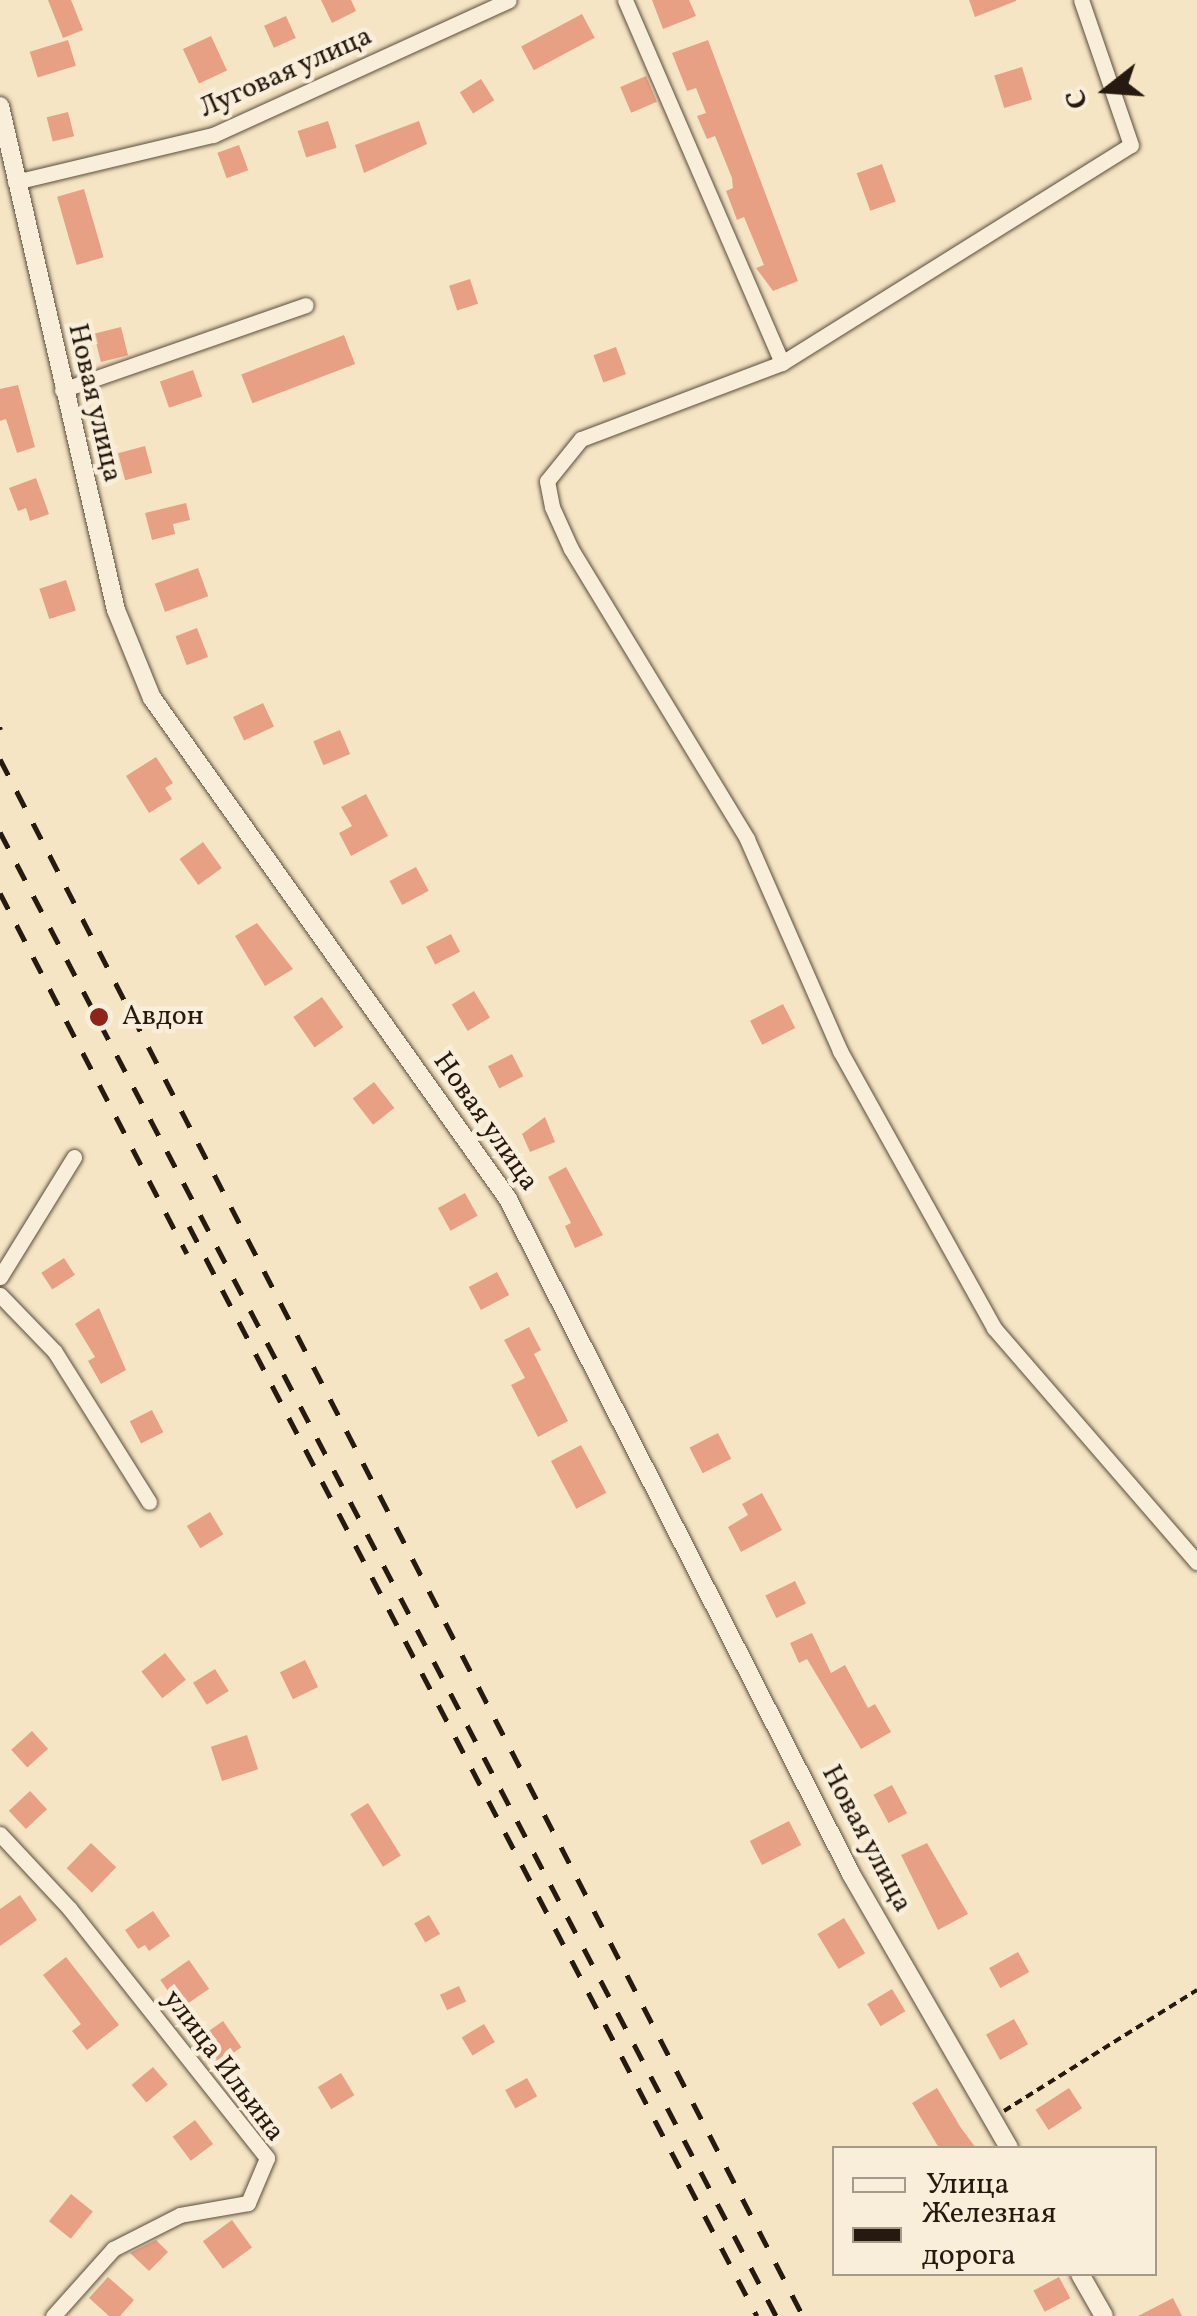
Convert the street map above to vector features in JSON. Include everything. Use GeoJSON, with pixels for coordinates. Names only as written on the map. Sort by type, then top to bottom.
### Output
{"type":"FeatureCollection","features":[{"type":"Feature","properties":{"kind":"street","name":"Луговая улица"},"geometry":{"type":"LineString","coordinates":[[15,182],[213,135],[510,0]]}},
{"type":"Feature","properties":{"kind":"street"},"geometry":{"type":"LineString","coordinates":[[624,0],[782,363]]}},
{"type":"Feature","properties":{"kind":"street"},"geometry":{"type":"LineString","coordinates":[[1081,0],[1131,146],[782,363],[582,440],[547,481],[552,507],[570,549],[748,838],[840,1051],[994,1328],[1197,1562]]}},
{"type":"Feature","properties":{"kind":"street","name":"Новая улица"},"geometry":{"type":"LineString","coordinates":[[0,106],[62,390],[116,610],[152,698],[508,1199],[852,1874],[1007,2146]]}},
{"type":"Feature","properties":{"kind":"street"},"geometry":{"type":"LineString","coordinates":[[62,390],[306,304]]}},
{"type":"Feature","properties":{"kind":"street"},"geometry":{"type":"LineString","coordinates":[[0,1275],[74,1156]]}},
{"type":"Feature","properties":{"kind":"street"},"geometry":{"type":"LineString","coordinates":[[0,1295],[55,1352],[148,1502]]}},
{"type":"Feature","properties":{"kind":"street","name":"улица Ильина"},"geometry":{"type":"LineString","coordinates":[[0,1834],[68,1908],[268,2158],[248,2202],[180,2215],[113,2249],[52,2316]]}},
{"type":"Feature","properties":{"kind":"street"},"geometry":{"type":"LineString","coordinates":[[1081,2276],[1104,2316]]}},
{"type":"Feature","properties":{"kind":"path"},"geometry":{"type":"LineString","coordinates":[[991,2118],[1197,1990]]}},
{"type":"Feature","properties":{"kind":"building"},"geometry":{"type":"Polygon","coordinates":[[[48,0],[71,0],[83,30],[63,38],[48,0]]]}},
{"type":"Feature","properties":{"kind":"building"},"geometry":{"type":"Polygon","coordinates":[[[321,0],[351,0],[356,11],[332,23],[321,0]]]}},
{"type":"Feature","properties":{"kind":"building"},"geometry":{"type":"Polygon","coordinates":[[[652,0],[689,0],[696,16],[663,29],[652,0]]]}},
{"type":"Feature","properties":{"kind":"building"},"geometry":{"type":"Polygon","coordinates":[[[969,0],[1016,0],[1016,1],[975,17],[969,0]]]}},
{"type":"Feature","properties":{"kind":"building"},"geometry":{"type":"Polygon","coordinates":[[[582,14],[595,38],[534,70],[521,46],[582,14]]]}},
{"type":"Feature","properties":{"kind":"building"},"geometry":{"type":"Polygon","coordinates":[[[286,16],[296,38],[274,48],[264,26],[286,16]]]}},
{"type":"Feature","properties":{"kind":"building"},"geometry":{"type":"Polygon","coordinates":[[[211,36],[227,70],[199,84],[183,49],[211,36]]]}},
{"type":"Feature","properties":{"kind":"building"},"geometry":{"type":"Polygon","coordinates":[[[68,40],[76,66],[38,78],[30,52],[68,40]]]}},
{"type":"Feature","properties":{"kind":"building"},"geometry":{"type":"Polygon","coordinates":[[[708,40],[798,281],[773,291],[756,268],[764,265],[744,217],[737,220],[726,191],[733,188],[732,178],[715,136],[707,139],[697,116],[706,113],[696,88],[687,91],[672,53],[708,40]]]}},
{"type":"Feature","properties":{"kind":"building"},"geometry":{"type":"Polygon","coordinates":[[[1022,67],[1032,100],[1004,108],[994,75],[1022,67]]]}},
{"type":"Feature","properties":{"kind":"building"},"geometry":{"type":"Polygon","coordinates":[[[646,76],[657,102],[631,113],[620,87],[646,76]]]}},
{"type":"Feature","properties":{"kind":"building"},"geometry":{"type":"Polygon","coordinates":[[[481,79],[494,100],[473,113],[460,92],[481,79]]]}},
{"type":"Feature","properties":{"kind":"building"},"geometry":{"type":"Polygon","coordinates":[[[68,112],[74,136],[53,142],[47,117],[68,112]]]}},
{"type":"Feature","properties":{"kind":"building"},"geometry":{"type":"Polygon","coordinates":[[[328,121],[337,148],[306,158],[298,131],[328,121]]]}},
{"type":"Feature","properties":{"kind":"building"},"geometry":{"type":"Polygon","coordinates":[[[419,121],[427,144],[364,173],[355,145],[419,121]]]}},
{"type":"Feature","properties":{"kind":"building"},"geometry":{"type":"Polygon","coordinates":[[[239,145],[248,170],[227,178],[217,153],[239,145]]]}},
{"type":"Feature","properties":{"kind":"building"},"geometry":{"type":"Polygon","coordinates":[[[882,164],[896,202],[870,211],[857,173],[882,164]]]}},
{"type":"Feature","properties":{"kind":"building"},"geometry":{"type":"Polygon","coordinates":[[[84,189],[104,257],[77,265],[57,197],[84,189]]]}},
{"type":"Feature","properties":{"kind":"building"},"geometry":{"type":"Polygon","coordinates":[[[470,279],[478,304],[457,311],[449,286],[470,279]]]}},
{"type":"Feature","properties":{"kind":"building"},"geometry":{"type":"Polygon","coordinates":[[[121,327],[128,355],[101,362],[94,334],[121,327]]]}},
{"type":"Feature","properties":{"kind":"building"},"geometry":{"type":"Polygon","coordinates":[[[344,335],[355,364],[252,403],[241,374],[344,335]]]}},
{"type":"Feature","properties":{"kind":"building"},"geometry":{"type":"Polygon","coordinates":[[[616,347],[626,374],[603,382],[593,355],[616,347]]]}},
{"type":"Feature","properties":{"kind":"building"},"geometry":{"type":"Polygon","coordinates":[[[193,370],[202,396],[169,408],[160,381],[193,370]]]}},
{"type":"Feature","properties":{"kind":"building"},"geometry":{"type":"Polygon","coordinates":[[[18,385],[35,447],[17,453],[6,419],[0,421],[0,389],[18,385]]]}},
{"type":"Feature","properties":{"kind":"building"},"geometry":{"type":"Polygon","coordinates":[[[145,446],[152,473],[125,480],[118,453],[145,446]]]}},
{"type":"Feature","properties":{"kind":"building"},"geometry":{"type":"Polygon","coordinates":[[[36,478],[49,514],[30,521],[26,508],[18,511],[9,488],[36,478]]]}},
{"type":"Feature","properties":{"kind":"building"},"geometry":{"type":"Polygon","coordinates":[[[186,503],[190,520],[173,524],[175,534],[152,540],[145,513],[186,503]]]}},
{"type":"Feature","properties":{"kind":"building"},"geometry":{"type":"Polygon","coordinates":[[[198,568],[208,596],[165,612],[155,584],[198,568]]]}},
{"type":"Feature","properties":{"kind":"building"},"geometry":{"type":"Polygon","coordinates":[[[66,580],[76,610],[49,619],[39,589],[66,580]]]}},
{"type":"Feature","properties":{"kind":"building"},"geometry":{"type":"Polygon","coordinates":[[[197,628],[208,657],[187,665],[176,636],[197,628]]]}},
{"type":"Feature","properties":{"kind":"building"},"geometry":{"type":"Polygon","coordinates":[[[263,703],[274,727],[244,741],[233,717],[263,703]]]}},
{"type":"Feature","properties":{"kind":"building"},"geometry":{"type":"Polygon","coordinates":[[[340,730],[350,754],[323,765],[313,741],[340,730]]]}},
{"type":"Feature","properties":{"kind":"building"},"geometry":{"type":"Polygon","coordinates":[[[156,757],[173,783],[165,788],[172,799],[149,813],[126,776],[156,757]]]}},
{"type":"Feature","properties":{"kind":"building"},"geometry":{"type":"Polygon","coordinates":[[[366,794],[388,836],[351,856],[339,833],[352,826],[341,807],[366,794]]]}},
{"type":"Feature","properties":{"kind":"building"},"geometry":{"type":"Polygon","coordinates":[[[203,842],[222,868],[198,885],[180,859],[203,842]]]}},
{"type":"Feature","properties":{"kind":"building"},"geometry":{"type":"Polygon","coordinates":[[[416,867],[429,891],[402,905],[390,881],[416,867]]]}},
{"type":"Feature","properties":{"kind":"building"},"geometry":{"type":"Polygon","coordinates":[[[257,923],[293,969],[265,986],[235,936],[257,923]]]}},
{"type":"Feature","properties":{"kind":"building"},"geometry":{"type":"Polygon","coordinates":[[[451,934],[460,952],[435,965],[426,947],[451,934]]]}},
{"type":"Feature","properties":{"kind":"building"},"geometry":{"type":"Polygon","coordinates":[[[474,991],[490,1018],[468,1031],[452,1004],[474,991]]]}},
{"type":"Feature","properties":{"kind":"building"},"geometry":{"type":"Polygon","coordinates":[[[322,997],[343,1027],[315,1047],[293,1017],[322,997]]]}},
{"type":"Feature","properties":{"kind":"building"},"geometry":{"type":"Polygon","coordinates":[[[783,1004],[795,1028],[762,1045],[750,1021],[783,1004]]]}},
{"type":"Feature","properties":{"kind":"building"},"geometry":{"type":"Polygon","coordinates":[[[512,1054],[523,1076],[499,1089],[488,1066],[512,1054]]]}},
{"type":"Feature","properties":{"kind":"building"},"geometry":{"type":"Polygon","coordinates":[[[374,1082],[394,1108],[373,1125],[353,1099],[374,1082]]]}},
{"type":"Feature","properties":{"kind":"building"},"geometry":{"type":"Polygon","coordinates":[[[545,1117],[555,1142],[530,1152],[522,1134],[545,1117]]]}},
{"type":"Feature","properties":{"kind":"building"},"geometry":{"type":"Polygon","coordinates":[[[566,1167],[603,1235],[575,1248],[565,1226],[571,1223],[548,1177],[566,1167]]]}},
{"type":"Feature","properties":{"kind":"building"},"geometry":{"type":"Polygon","coordinates":[[[465,1193],[478,1216],[450,1231],[438,1208],[465,1193]]]}},
{"type":"Feature","properties":{"kind":"building"},"geometry":{"type":"Polygon","coordinates":[[[64,1258],[75,1275],[52,1289],[41,1273],[64,1258]]]}},
{"type":"Feature","properties":{"kind":"building"},"geometry":{"type":"Polygon","coordinates":[[[497,1272],[509,1295],[481,1310],[469,1287],[497,1272]]]}},
{"type":"Feature","properties":{"kind":"building"},"geometry":{"type":"Polygon","coordinates":[[[99,1308],[126,1370],[101,1384],[88,1361],[95,1357],[75,1324],[99,1308]]]}},
{"type":"Feature","properties":{"kind":"building"},"geometry":{"type":"Polygon","coordinates":[[[529,1327],[541,1350],[534,1354],[568,1421],[538,1437],[511,1385],[525,1378],[504,1340],[529,1327]]]}},
{"type":"Feature","properties":{"kind":"building"},"geometry":{"type":"Polygon","coordinates":[[[152,1410],[163,1432],[141,1444],[130,1421],[152,1410]]]}},
{"type":"Feature","properties":{"kind":"building"},"geometry":{"type":"Polygon","coordinates":[[[718,1433],[731,1459],[703,1473],[689,1448],[718,1433]]]}},
{"type":"Feature","properties":{"kind":"building"},"geometry":{"type":"Polygon","coordinates":[[[581,1445],[606,1493],[576,1509],[551,1461],[581,1445]]]}},
{"type":"Feature","properties":{"kind":"building"},"geometry":{"type":"Polygon","coordinates":[[[762,1493],[782,1530],[741,1552],[728,1527],[748,1515],[742,1504],[762,1493]]]}},
{"type":"Feature","properties":{"kind":"building"},"geometry":{"type":"Polygon","coordinates":[[[210,1512],[223,1534],[200,1548],[187,1526],[210,1512]]]}},
{"type":"Feature","properties":{"kind":"building"},"geometry":{"type":"Polygon","coordinates":[[[795,1581],[806,1603],[776,1618],[765,1595],[795,1581]]]}},
{"type":"Feature","properties":{"kind":"building"},"geometry":{"type":"Polygon","coordinates":[[[812,1633],[831,1673],[845,1665],[868,1708],[875,1704],[891,1732],[861,1749],[807,1659],[799,1663],[790,1643],[812,1633]]]}},
{"type":"Feature","properties":{"kind":"building"},"geometry":{"type":"Polygon","coordinates":[[[165,1653],[186,1680],[162,1698],[141,1671],[165,1653]]]}},
{"type":"Feature","properties":{"kind":"building"},"geometry":{"type":"Polygon","coordinates":[[[305,1660],[318,1687],[293,1699],[280,1672],[305,1660]]]}},
{"type":"Feature","properties":{"kind":"building"},"geometry":{"type":"Polygon","coordinates":[[[215,1669],[229,1691],[207,1705],[193,1683],[215,1669]]]}},
{"type":"Feature","properties":{"kind":"building"},"geometry":{"type":"Polygon","coordinates":[[[32,1731],[48,1749],[27,1768],[11,1750],[32,1731]]]}},
{"type":"Feature","properties":{"kind":"building"},"geometry":{"type":"Polygon","coordinates":[[[247,1735],[258,1769],[222,1781],[211,1747],[247,1735]]]}},
{"type":"Feature","properties":{"kind":"building"},"geometry":{"type":"Polygon","coordinates":[[[892,1785],[907,1813],[888,1823],[873,1795],[892,1785]]]}},
{"type":"Feature","properties":{"kind":"building"},"geometry":{"type":"Polygon","coordinates":[[[30,1791],[47,1809],[26,1829],[9,1811],[30,1791]]]}},
{"type":"Feature","properties":{"kind":"building"},"geometry":{"type":"Polygon","coordinates":[[[368,1803],[401,1856],[383,1867],[350,1814],[368,1803]]]}},
{"type":"Feature","properties":{"kind":"building"},"geometry":{"type":"Polygon","coordinates":[[[789,1821],[801,1845],[762,1865],[750,1841],[789,1821]]]}},
{"type":"Feature","properties":{"kind":"building"},"geometry":{"type":"Polygon","coordinates":[[[91,1843],[116,1867],[92,1892],[67,1868],[91,1843]]]}},
{"type":"Feature","properties":{"kind":"building"},"geometry":{"type":"Polygon","coordinates":[[[927,1843],[968,1914],[938,1930],[901,1855],[927,1843]]]}},
{"type":"Feature","properties":{"kind":"building"},"geometry":{"type":"Polygon","coordinates":[[[20,1895],[37,1920],[0,1946],[0,1909],[20,1895]]]}},
{"type":"Feature","properties":{"kind":"building"},"geometry":{"type":"Polygon","coordinates":[[[153,1911],[170,1936],[149,1951],[145,1945],[138,1949],[125,1930],[153,1911]]]}},
{"type":"Feature","properties":{"kind":"building"},"geometry":{"type":"Polygon","coordinates":[[[429,1915],[440,1934],[425,1943],[414,1924],[429,1915]]]}},
{"type":"Feature","properties":{"kind":"building"},"geometry":{"type":"Polygon","coordinates":[[[844,1918],[865,1953],[839,1969],[817,1934],[844,1918]]]}},
{"type":"Feature","properties":{"kind":"building"},"geometry":{"type":"Polygon","coordinates":[[[1018,1952],[1029,1972],[1000,1988],[989,1968],[1018,1952]]]}},
{"type":"Feature","properties":{"kind":"building"},"geometry":{"type":"Polygon","coordinates":[[[66,1957],[119,2025],[87,2050],[72,2031],[81,2024],[43,1975],[66,1957]]]}},
{"type":"Feature","properties":{"kind":"building"},"geometry":{"type":"Polygon","coordinates":[[[189,1960],[209,1989],[180,2009],[160,1980],[189,1960]]]}},
{"type":"Feature","properties":{"kind":"building"},"geometry":{"type":"Polygon","coordinates":[[[459,1986],[466,2001],[447,2010],[440,1995],[459,1986]]]}},
{"type":"Feature","properties":{"kind":"building"},"geometry":{"type":"Polygon","coordinates":[[[892,1989],[905,2011],[881,2026],[867,2004],[892,1989]]]}},
{"type":"Feature","properties":{"kind":"building"},"geometry":{"type":"Polygon","coordinates":[[[1014,2019],[1028,2044],[1000,2060],[986,2035],[1014,2019]]]}},
{"type":"Feature","properties":{"kind":"building"},"geometry":{"type":"Polygon","coordinates":[[[223,2021],[241,2047],[214,2067],[195,2041],[223,2021]]]}},
{"type":"Feature","properties":{"kind":"building"},"geometry":{"type":"Polygon","coordinates":[[[484,2024],[495,2042],[473,2055],[462,2037],[484,2024]]]}},
{"type":"Feature","properties":{"kind":"building"},"geometry":{"type":"Polygon","coordinates":[[[153,2067],[168,2085],[146,2103],[132,2085],[153,2067]]]}},
{"type":"Feature","properties":{"kind":"building"},"geometry":{"type":"Polygon","coordinates":[[[341,2073],[354,2095],[331,2109],[318,2087],[341,2073]]]}},
{"type":"Feature","properties":{"kind":"building"},"geometry":{"type":"Polygon","coordinates":[[[527,2078],[537,2096],[515,2108],[505,2090],[527,2078]]]}},
{"type":"Feature","properties":{"kind":"building"},"geometry":{"type":"Polygon","coordinates":[[[937,2088],[974,2146],[938,2146],[912,2103],[937,2088]]]}},
{"type":"Feature","properties":{"kind":"building"},"geometry":{"type":"Polygon","coordinates":[[[1069,2088],[1082,2108],[1049,2130],[1035,2110],[1069,2088]]]}},
{"type":"Feature","properties":{"kind":"building"},"geometry":{"type":"Polygon","coordinates":[[[195,2120],[213,2144],[191,2161],[173,2137],[195,2120]]]}},
{"type":"Feature","properties":{"kind":"building"},"geometry":{"type":"Polygon","coordinates":[[[71,2194],[93,2212],[71,2239],[49,2221],[71,2194]]]}},
{"type":"Feature","properties":{"kind":"building"},"geometry":{"type":"Polygon","coordinates":[[[232,2220],[252,2248],[223,2269],[203,2241],[232,2220]]]}},
{"type":"Feature","properties":{"kind":"building"},"geometry":{"type":"Polygon","coordinates":[[[156,2240],[168,2252],[149,2271],[130,2253],[156,2240]]]}},
{"type":"Feature","properties":{"kind":"building"},"geometry":{"type":"Polygon","coordinates":[[[108,2277],[134,2300],[120,2316],[109,2316],[89,2298],[108,2277]]]}},
{"type":"Feature","properties":{"kind":"building"},"geometry":{"type":"Polygon","coordinates":[[[1059,2277],[1070,2298],[1045,2312],[1033,2291],[1059,2277]]]}},
{"type":"Feature","properties":{"kind":"building"},"geometry":{"type":"Polygon","coordinates":[[[1173,2298],[1182,2316],[1138,2316],[1173,2298]]]}},
{"type":"Feature","properties":{"kind":"railway"},"geometry":{"type":"LineString","coordinates":[[0,759],[803,2316]]}},
{"type":"Feature","properties":{"kind":"railway"},"geometry":{"type":"LineString","coordinates":[[0,832],[776,2316]]}},
{"type":"Feature","properties":{"kind":"railway"},"geometry":{"type":"LineString","coordinates":[[0,893],[187,1253]]}},
{"type":"Feature","properties":{"kind":"railway"},"geometry":{"type":"LineString","coordinates":[[189,1226],[757,2316]]}},
{"type":"Feature","properties":{"kind":"place","name":"Авдон"},"geometry":{"type":"Point","coordinates":[99,1017]}}]}
